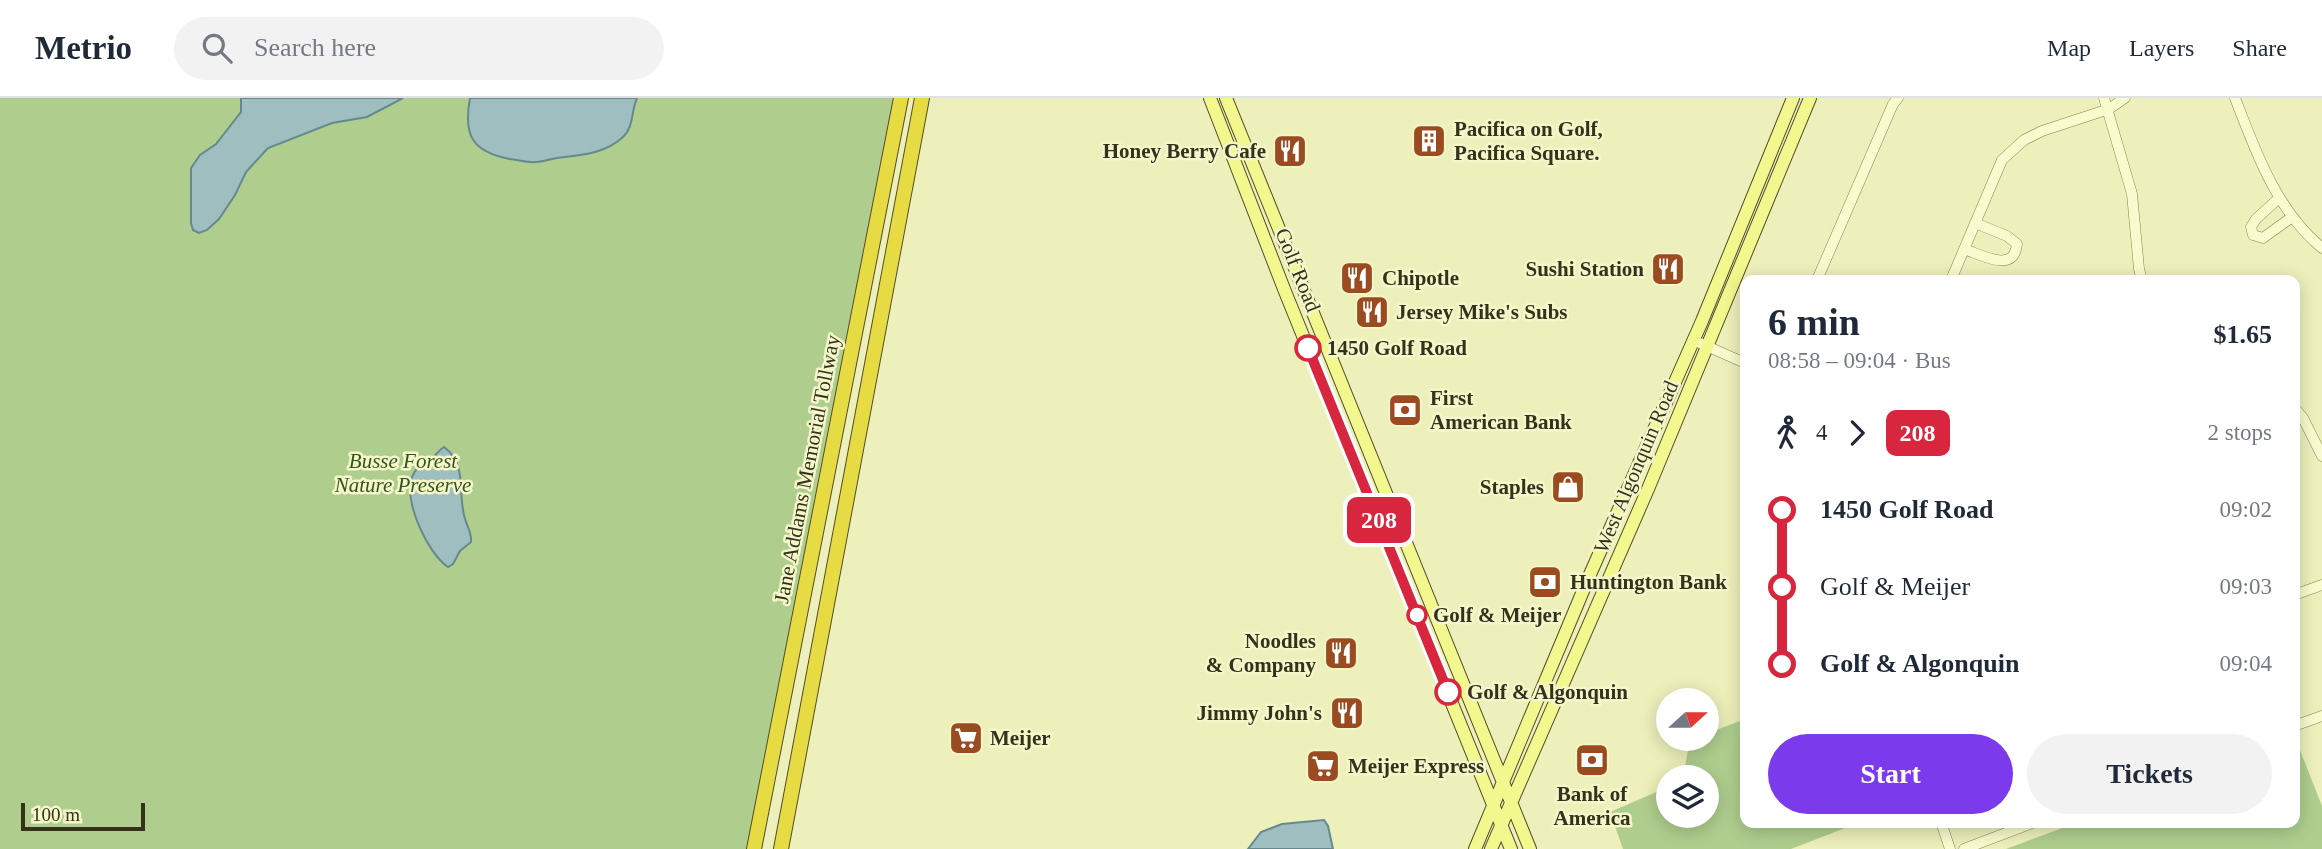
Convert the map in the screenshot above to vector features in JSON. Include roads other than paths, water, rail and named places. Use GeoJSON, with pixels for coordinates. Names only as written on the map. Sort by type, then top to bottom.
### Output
{"type":"FeatureCollection","features":[{"type":"Feature","properties":{"kind":"highway","name":"Jane Addams Memorial Tollway"},"geometry":{"type":"LineString","coordinates":[[754,849],[901,98]]}},
{"type":"Feature","properties":{"kind":"highway","name":"Jane Addams Memorial Tollway"},"geometry":{"type":"LineString","coordinates":[[781,849],[922,98]]}},
{"type":"Feature","properties":{"kind":"main road","name":"Golf Road"},"geometry":{"type":"LineString","coordinates":[[1210,98],[1284,289],[1511,849]]}},
{"type":"Feature","properties":{"kind":"main road","name":"Golf Road"},"geometry":{"type":"LineString","coordinates":[[1226,98],[1530,849]]}},
{"type":"Feature","properties":{"kind":"main road","name":"West Algonquin Road"},"geometry":{"type":"LineString","coordinates":[[1475,849],[1588,579],[1693,340],[1793,98]]}},
{"type":"Feature","properties":{"kind":"main road","name":"West Algonquin Road"},"geometry":{"type":"LineString","coordinates":[[1491,849],[1648,489],[1810,98]]}},
{"type":"Feature","properties":{"kind":"street"},"geometry":{"type":"LineString","coordinates":[[1819,275],[1892,104],[1898,98]]}},
{"type":"Feature","properties":{"kind":"street"},"geometry":{"type":"LineString","coordinates":[[2104,98],[2132,194],[2139,275]]}},
{"type":"Feature","properties":{"kind":"street"},"geometry":{"type":"LineString","coordinates":[[1953,275],[2002,160],[2024,140],[2042,131],[2109,109],[2125,98]]}},
{"type":"Feature","properties":{"kind":"street"},"geometry":{"type":"LineString","coordinates":[[2235,98],[2267,177],[2279,198],[2292,217],[2322,248]]}},
{"type":"Feature","properties":{"kind":"street"},"geometry":{"type":"LineString","coordinates":[[2279,198],[2256,219],[2251,227],[2253,235],[2263,238],[2292,217]]}},
{"type":"Feature","properties":{"kind":"street"},"geometry":{"type":"LineString","coordinates":[[1964,248],[2002,262],[2010,260],[2016,253],[2017,244],[2007,236],[1975,223]]}},
{"type":"Feature","properties":{"kind":"street"},"geometry":{"type":"LineString","coordinates":[[1693,340],[1740,361]]}},
{"type":"Feature","properties":{"kind":"street"},"geometry":{"type":"LineString","coordinates":[[2300,414],[2322,456]]}},
{"type":"Feature","properties":{"kind":"street"},"geometry":{"type":"LineString","coordinates":[[2300,593],[2322,585]]}},
{"type":"Feature","properties":{"kind":"street"},"geometry":{"type":"LineString","coordinates":[[2300,724],[2322,716]]}},
{"type":"Feature","properties":{"kind":"street"},"geometry":{"type":"LineString","coordinates":[[1943,828],[1950,849]]}},
{"type":"Feature","properties":{"kind":"street"},"geometry":{"type":"LineString","coordinates":[[1965,849],[2019,828]]}},
{"type":"Feature","properties":{"kind":"water"},"geometry":{"type":"Polygon","coordinates":[[[241,98],[403,98],[367,117],[332,123],[268,148],[246,172],[219,219],[207,230],[199,233],[193,230],[191,223],[191,168],[200,155],[216,144],[241,112],[241,98]]]}},
{"type":"Feature","properties":{"kind":"water"},"geometry":{"type":"Polygon","coordinates":[[[470,98],[637,98],[629,129],[616,143],[592,153],[533,162],[497,156],[487,152],[473,140],[468,122],[470,98]]]}},
{"type":"Feature","properties":{"kind":"water"},"geometry":{"type":"Polygon","coordinates":[[[444,447],[456,461],[459,470],[462,506],[471,538],[471,542],[448,567],[425,539],[414,513],[410,487],[416,470],[444,447]]]}},
{"type":"Feature","properties":{"kind":"water"},"geometry":{"type":"Polygon","coordinates":[[[1324,820],[1333,849],[1248,849],[1261,832],[1282,824],[1324,820]]]}},
{"type":"Feature","properties":{"kind":"place","name":"Pacifica on Golf, Pacifica Square."},"geometry":{"type":"Point","coordinates":[1429,141]}},
{"type":"Feature","properties":{"kind":"place","name":"Honey Berry Cafe"},"geometry":{"type":"Point","coordinates":[1290,151]}},
{"type":"Feature","properties":{"kind":"place","name":"Sushi Station"},"geometry":{"type":"Point","coordinates":[1668,269]}},
{"type":"Feature","properties":{"kind":"place","name":"Chipotle"},"geometry":{"type":"Point","coordinates":[1357,278]}},
{"type":"Feature","properties":{"kind":"place","name":"Jersey Mike's Subs"},"geometry":{"type":"Point","coordinates":[1372,312]}},
{"type":"Feature","properties":{"kind":"place","name":"1450 Golf Road"},"geometry":{"type":"Point","coordinates":[1308,348]}},
{"type":"Feature","properties":{"kind":"place","name":"First American Bank"},"geometry":{"type":"Point","coordinates":[1405,410]}},
{"type":"Feature","properties":{"kind":"place","name":"Staples"},"geometry":{"type":"Point","coordinates":[1568,487]}},
{"type":"Feature","properties":{"kind":"place","name":"Huntington Bank"},"geometry":{"type":"Point","coordinates":[1545,582]}},
{"type":"Feature","properties":{"kind":"place","name":"Golf & Meijer"},"geometry":{"type":"Point","coordinates":[1417,615]}},
{"type":"Feature","properties":{"kind":"place","name":"Noodles & Company"},"geometry":{"type":"Point","coordinates":[1341,653]}},
{"type":"Feature","properties":{"kind":"place","name":"Golf & Algonquin"},"geometry":{"type":"Point","coordinates":[1448,692]}},
{"type":"Feature","properties":{"kind":"place","name":"Jimmy John's"},"geometry":{"type":"Point","coordinates":[1347,713]}},
{"type":"Feature","properties":{"kind":"place","name":"Meijer"},"geometry":{"type":"Point","coordinates":[966,738]}},
{"type":"Feature","properties":{"kind":"place","name":"Bank of America"},"geometry":{"type":"Point","coordinates":[1592,760]}},
{"type":"Feature","properties":{"kind":"place","name":"Meijer Express"},"geometry":{"type":"Point","coordinates":[1323,766]}},
{"type":"Feature","properties":{"kind":"park label","name":"Busse Forest Nature Preserve"},"geometry":{"type":"Point","coordinates":[403,473]}}]}
